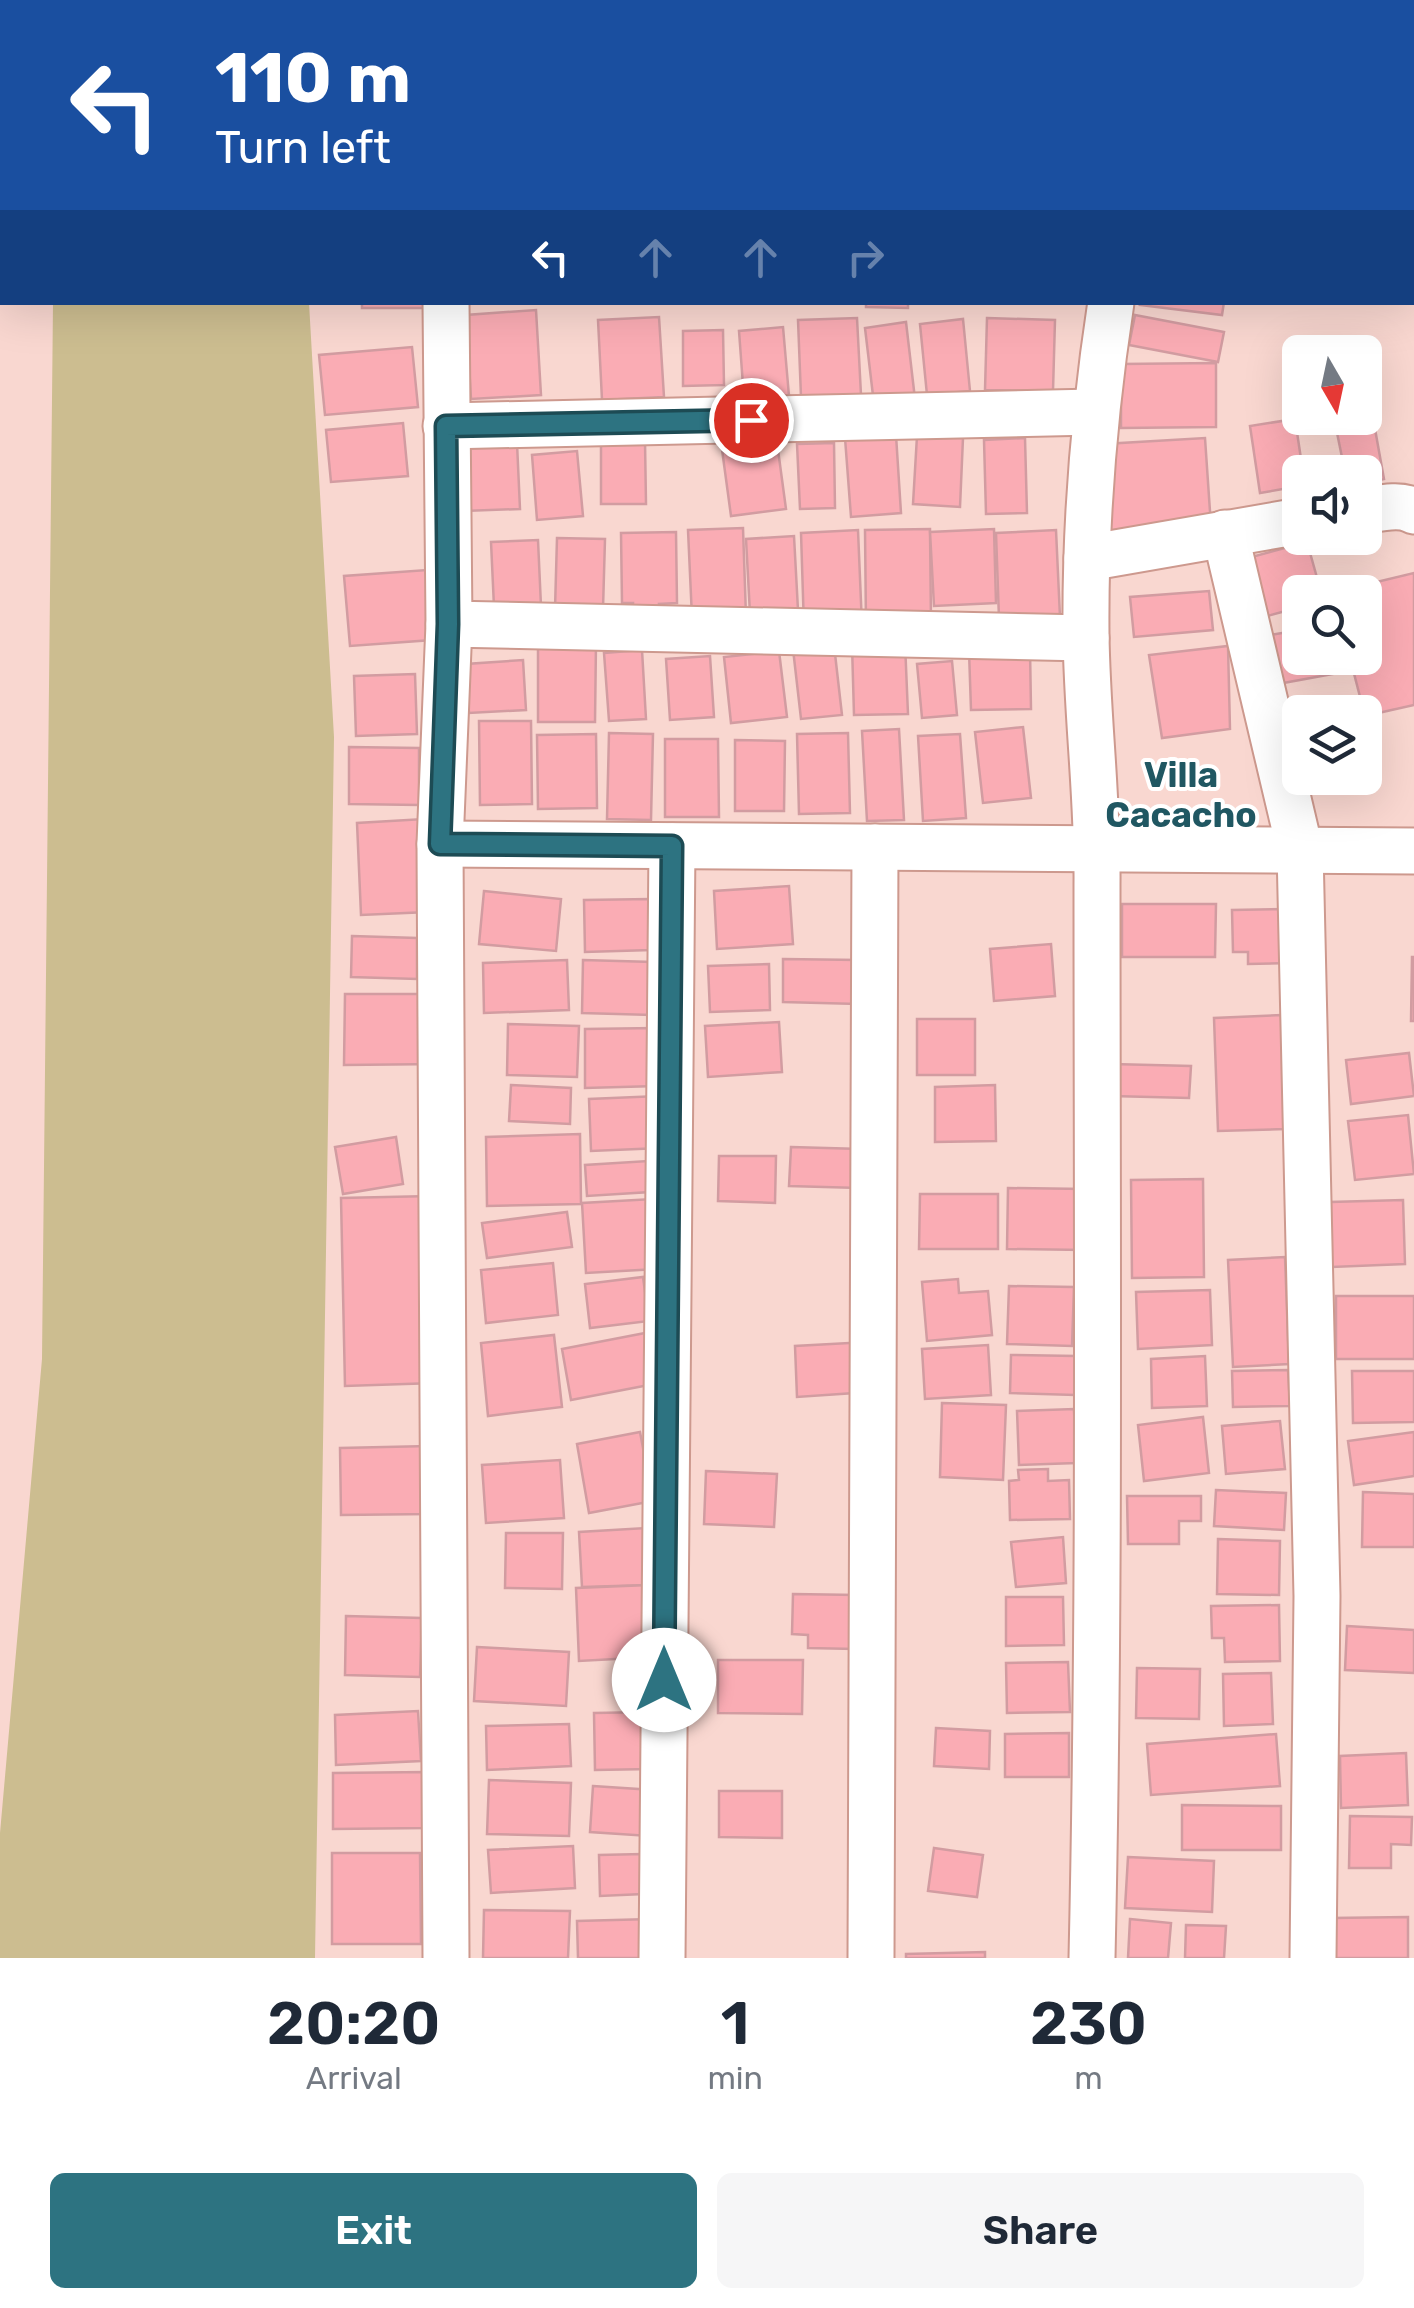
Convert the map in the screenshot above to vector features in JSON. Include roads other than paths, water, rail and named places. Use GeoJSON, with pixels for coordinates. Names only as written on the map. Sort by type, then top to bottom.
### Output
{"type":"FeatureCollection","features":[{"type":"Feature","properties":{"kind":"street"},"geometry":{"type":"LineString","coordinates":[[446,305],[448,624],[440,844],[446,1958]]}},
{"type":"Feature","properties":{"kind":"street"},"geometry":{"type":"LineString","coordinates":[[1092,1958],[1097,1746],[1098,848],[1086,638],[1094,412],[1110,305]]}},
{"type":"Feature","properties":{"kind":"street"},"geometry":{"type":"LineString","coordinates":[[446,426],[1094,412]]}},
{"type":"Feature","properties":{"kind":"street"},"geometry":{"type":"LineString","coordinates":[[1382,509],[1414,511]]}},
{"type":"Feature","properties":{"kind":"street"},"geometry":{"type":"LineString","coordinates":[[1087,558],[1282,524]]}},
{"type":"Feature","properties":{"kind":"street"},"geometry":{"type":"LineString","coordinates":[[1225,533],[1300,850],[1317,1596],[1312,1958]]}},
{"type":"Feature","properties":{"kind":"street"},"geometry":{"type":"LineString","coordinates":[[448,624],[1086,638]]}},
{"type":"Feature","properties":{"kind":"street"},"geometry":{"type":"LineString","coordinates":[[440,844],[1414,851]]}},
{"type":"Feature","properties":{"kind":"street"},"geometry":{"type":"LineString","coordinates":[[662,1958],[672,846]]}},
{"type":"Feature","properties":{"kind":"street"},"geometry":{"type":"LineString","coordinates":[[871,1958],[876,847]]}},
{"type":"Feature","properties":{"kind":"district","name":"Villa Cacacho"},"geometry":{"type":"Point","coordinates":[1181,795]}}]}
